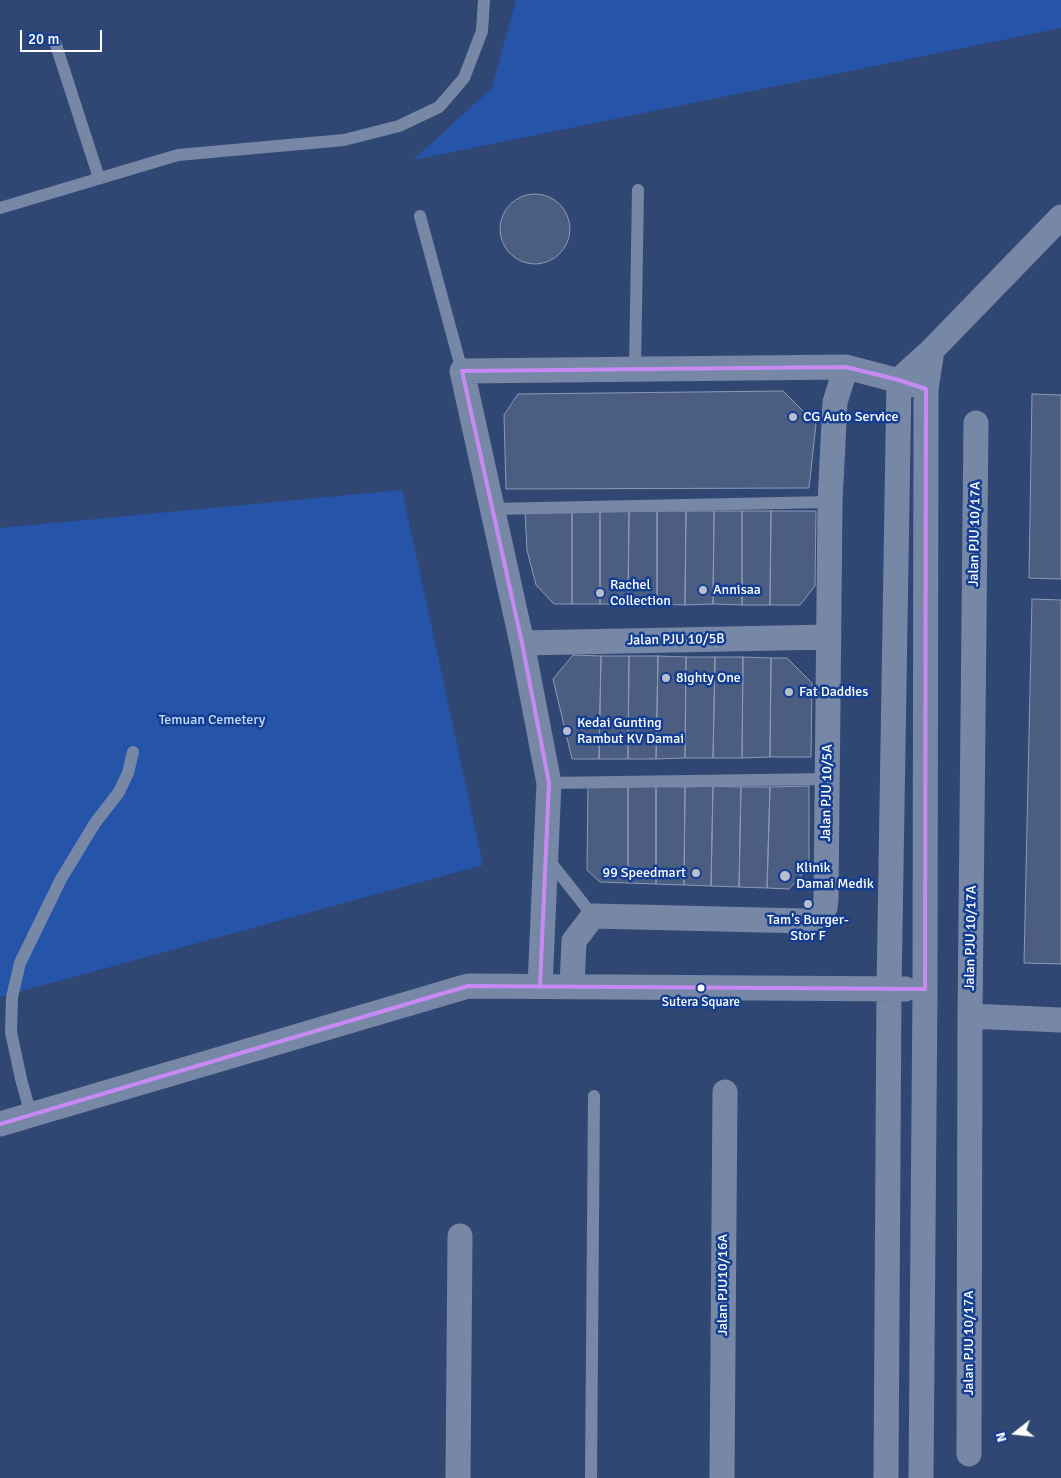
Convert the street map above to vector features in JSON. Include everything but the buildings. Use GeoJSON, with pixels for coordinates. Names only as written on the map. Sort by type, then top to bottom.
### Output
{"type":"FeatureCollection","features":[{"type":"Feature","properties":{"kind":"street"},"geometry":{"type":"LineString","coordinates":[[886,1478],[890,989],[899,380],[932,350],[1061,217]]}},
{"type":"Feature","properties":{"kind":"street"},"geometry":{"type":"LineString","coordinates":[[921,1478],[925,989],[926,389],[932,350]]}},
{"type":"Feature","properties":{"kind":"street"},"geometry":{"type":"LineString","coordinates":[[540,986],[549,783],[522,643],[462,372],[846,367],[899,380],[926,389]]}},
{"type":"Feature","properties":{"kind":"street","name":"Jalan PJU 10/5A"},"geometry":{"type":"LineString","coordinates":[[593,916],[805,921],[813,919],[825,908],[830,502],[835,402],[846,367]]}},
{"type":"Feature","properties":{"kind":"street","name":"Jalan PJU 10/17A"},"geometry":{"type":"LineString","coordinates":[[969,1454],[970,1016],[976,423]]}},
{"type":"Feature","properties":{"kind":"street","name":"Jalan PJU 10/5B"},"geometry":{"type":"LineString","coordinates":[[522,643],[829,637]]}},
{"type":"Feature","properties":{"kind":"street"},"geometry":{"type":"LineString","coordinates":[[572,986],[574,940],[593,916]]}},
{"type":"Feature","properties":{"kind":"street"},"geometry":{"type":"LineString","coordinates":[[0,1124],[468,986],[925,989]]}},
{"type":"Feature","properties":{"kind":"street"},"geometry":{"type":"LineString","coordinates":[[970,1016],[1061,1020]]}},
{"type":"Feature","properties":{"kind":"street","name":"Jalan PJU10/16A"},"geometry":{"type":"LineString","coordinates":[[722,1478],[724,1092]]}},
{"type":"Feature","properties":{"kind":"street"},"geometry":{"type":"LineString","coordinates":[[458,1478],[460,1236]]}},
{"type":"Feature","properties":{"kind":"lane"},"geometry":{"type":"LineString","coordinates":[[0,208],[178,155],[344,140],[399,126],[439,107],[464,78],[482,31],[484,0]]}},
{"type":"Feature","properties":{"kind":"lane"},"geometry":{"type":"LineString","coordinates":[[55,42],[99,178]]}},
{"type":"Feature","properties":{"kind":"lane"},"geometry":{"type":"LineString","coordinates":[[635,369],[638,190]]}},
{"type":"Feature","properties":{"kind":"lane"},"geometry":{"type":"LineString","coordinates":[[420,216],[462,372]]}},
{"type":"Feature","properties":{"kind":"lane"},"geometry":{"type":"LineString","coordinates":[[492,509],[830,502]]}},
{"type":"Feature","properties":{"kind":"lane"},"geometry":{"type":"LineString","coordinates":[[31,1115],[21,1080],[11,1032],[12,997],[20,963],[62,879],[95,823],[119,792],[128,773],[133,752]]}},
{"type":"Feature","properties":{"kind":"lane"},"geometry":{"type":"LineString","coordinates":[[549,783],[828,779]]}},
{"type":"Feature","properties":{"kind":"lane"},"geometry":{"type":"LineString","coordinates":[[546,856],[593,916]]}},
{"type":"Feature","properties":{"kind":"lane"},"geometry":{"type":"LineString","coordinates":[[592,1478],[594,1096]]}},
{"type":"Feature","properties":{"kind":"green space"},"geometry":{"type":"Polygon","coordinates":[[[516,0],[1061,0],[1061,28],[413,160],[492,88],[516,0]]]}},
{"type":"Feature","properties":{"kind":"green space","name":"Temuan Cemetery"},"geometry":{"type":"Polygon","coordinates":[[[402,490],[483,865],[0,997],[0,528],[402,490]]]}},
{"type":"Feature","properties":{"kind":"transit line"},"geometry":{"type":"LineString","coordinates":[[0,1124],[468,986],[925,989],[926,389],[899,380],[846,367],[462,371],[522,643],[549,783],[540,986]]}},
{"type":"Feature","properties":{"kind":"place","name":"CG Auto Service"},"geometry":{"type":"Point","coordinates":[793,417]}},
{"type":"Feature","properties":{"kind":"place","name":"Annisaa"},"geometry":{"type":"Point","coordinates":[703,590]}},
{"type":"Feature","properties":{"kind":"place","name":"Rachel Collection"},"geometry":{"type":"Point","coordinates":[600,593]}},
{"type":"Feature","properties":{"kind":"place","name":"8ighty One"},"geometry":{"type":"Point","coordinates":[666,678]}},
{"type":"Feature","properties":{"kind":"place","name":"Fat Daddies"},"geometry":{"type":"Point","coordinates":[789,692]}},
{"type":"Feature","properties":{"kind":"place","name":"Kedai Gunting Rambut KV Damai"},"geometry":{"type":"Point","coordinates":[567,731]}},
{"type":"Feature","properties":{"kind":"place","name":"99 Speedmart"},"geometry":{"type":"Point","coordinates":[696,873]}},
{"type":"Feature","properties":{"kind":"place","name":"Klinik Damai Medik"},"geometry":{"type":"Point","coordinates":[785,876]}},
{"type":"Feature","properties":{"kind":"place","name":"Tam's Burger- Stor F"},"geometry":{"type":"Point","coordinates":[808,904]}},
{"type":"Feature","properties":{"kind":"place","name":"Sutera Square"},"geometry":{"type":"Point","coordinates":[701,988]}}]}
